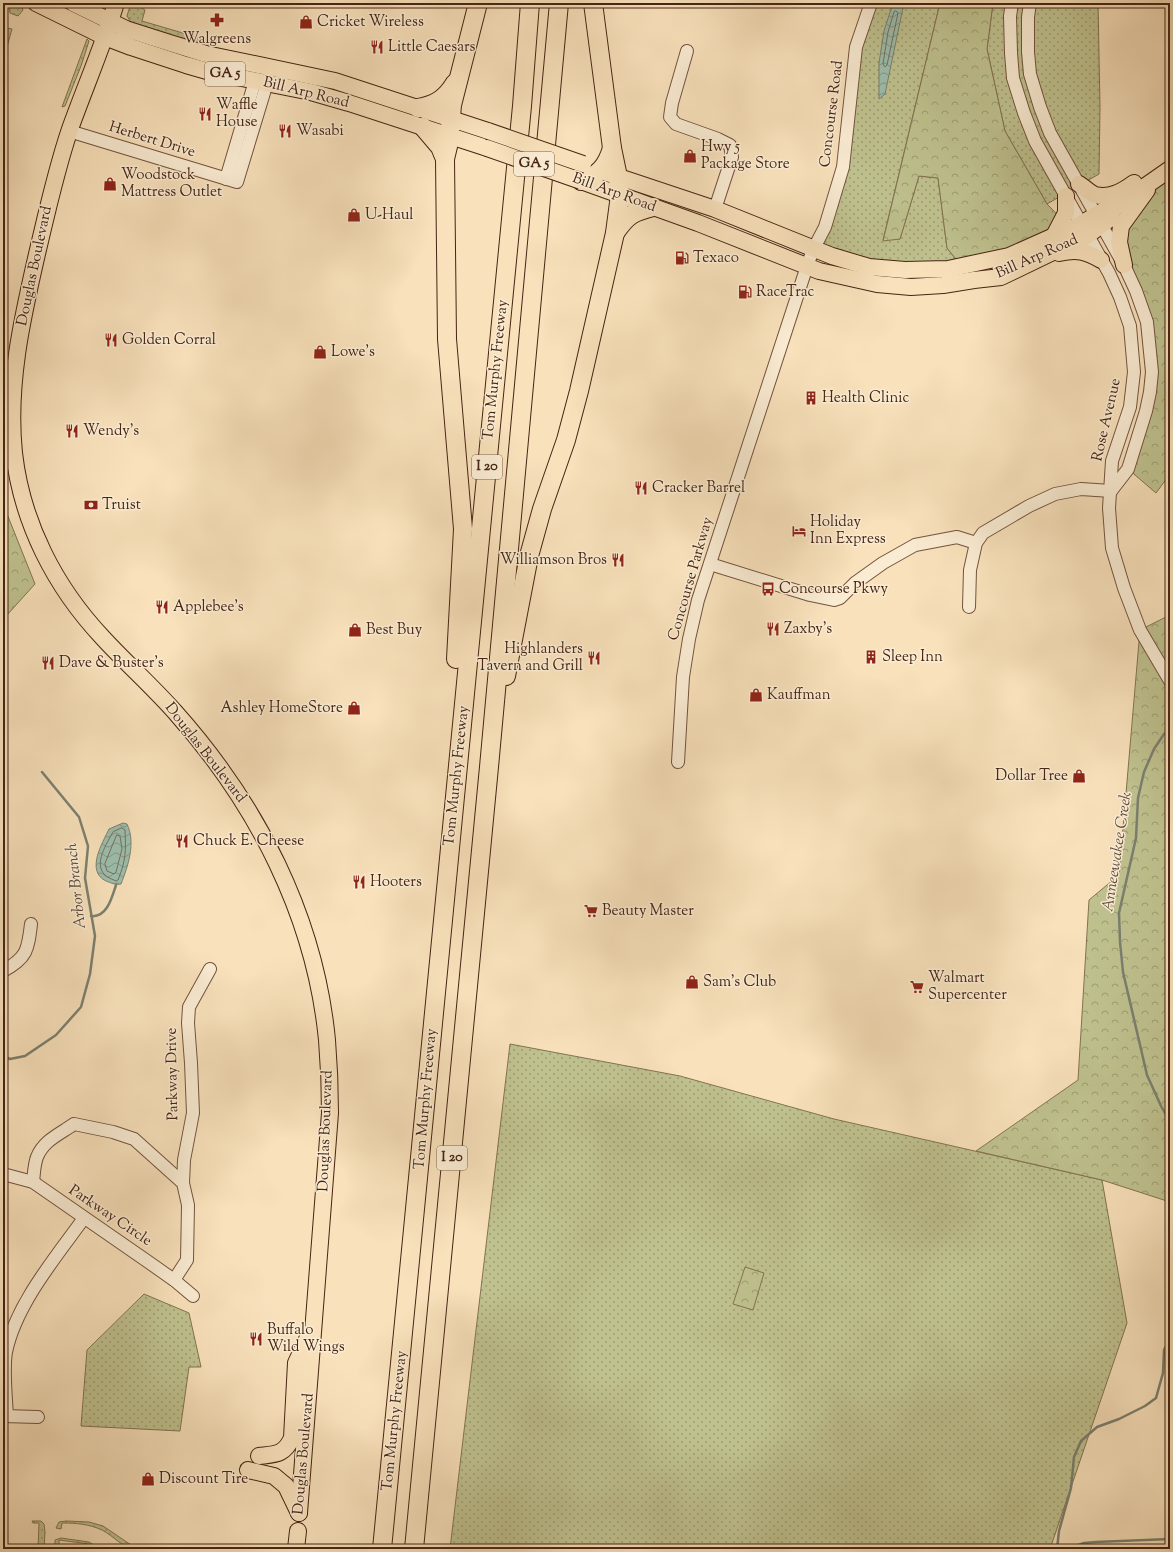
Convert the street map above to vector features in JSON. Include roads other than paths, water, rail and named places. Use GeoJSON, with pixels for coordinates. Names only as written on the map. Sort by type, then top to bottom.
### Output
{"type":"FeatureCollection","features":[{"type":"Feature","properties":{"kind":"highway"},"geometry":{"type":"LineString","coordinates":[[442,931],[463,529],[447,346],[445,159],[459,77],[478,3]]}},
{"type":"Feature","properties":{"kind":"highway","name":"Tom Murphy Freeway"},"geometry":{"type":"LineString","coordinates":[[382,1549],[522,106],[530,3]]}},
{"type":"Feature","properties":{"kind":"highway","name":"Tom Murphy Freeway"},"geometry":{"type":"LineString","coordinates":[[414,1549],[489,767],[558,3]]}},
{"type":"Feature","properties":{"kind":"highway"},"geometry":{"type":"LineString","coordinates":[[489,767],[529,556],[542,509],[564,446],[579,392],[615,233],[620,195],[612,148],[593,3]]}},
{"type":"Feature","properties":{"kind":"highway"},"geometry":{"type":"LineString","coordinates":[[418,108],[430,106],[442,100],[451,90],[459,77]]}},
{"type":"Feature","properties":{"kind":"highway"},"geometry":{"type":"LineString","coordinates":[[423,127],[435,140],[445,159]]}},
{"type":"Feature","properties":{"kind":"highway"},"geometry":{"type":"LineString","coordinates":[[582,172],[596,175],[608,160],[612,148]]}},
{"type":"Feature","properties":{"kind":"highway"},"geometry":{"type":"LineString","coordinates":[[615,233],[621,223],[632,213],[653,207]]}},
{"type":"Feature","properties":{"kind":"main road","name":"Bill Arp Road"},"geometry":{"type":"LineString","coordinates":[[36,3],[105,37],[186,65],[332,98],[423,127],[450,127],[488,131],[582,172],[620,195],[704,225],[819,271],[877,284],[911,287],[943,285],[1000,277],[1044,256],[1098,220],[1108,220],[1114,208],[1170,169]]}},
{"type":"Feature","properties":{"kind":"main road","name":"Bill Arp Road"},"geometry":{"type":"LineString","coordinates":[[73,3],[110,21],[184,48],[335,82],[418,108],[487,148],[582,172]]}},
{"type":"Feature","properties":{"kind":"main road","name":"Douglas Boulevard"},"geometry":{"type":"LineString","coordinates":[[116,3],[58,168],[28,292],[15,364],[12,422],[14,454],[20,487],[32,528],[64,591],[100,635],[175,712],[239,795],[269,845],[288,886],[304,929],[314,968],[327,1038],[330,1076],[330,1113],[299,1513]]}},
{"type":"Feature","properties":{"kind":"main road"},"geometry":{"type":"LineString","coordinates":[[1079,184],[1094,195],[1106,196],[1122,192],[1170,158]]}},
{"type":"Feature","properties":{"kind":"main road","name":"Bill Arp Road"},"geometry":{"type":"LineString","coordinates":[[601,170],[714,209],[813,250],[869,267],[905,270],[948,269],[1009,256],[1054,236],[1085,230]]}},
{"type":"Feature","properties":{"kind":"main road"},"geometry":{"type":"LineString","coordinates":[[1124,266],[1119,242],[1121,226],[1154,180]]}},
{"type":"Feature","properties":{"kind":"main road"},"geometry":{"type":"LineString","coordinates":[[1054,236],[1066,213],[1066,196]]}},
{"type":"Feature","properties":{"kind":"main road"},"geometry":{"type":"LineString","coordinates":[[1044,256],[1064,252],[1080,251],[1102,260]]}},
{"type":"Feature","properties":{"kind":"main road"},"geometry":{"type":"LineString","coordinates":[[259,1456],[281,1453],[289,1445],[292,1438],[296,1363],[314,1324]]}},
{"type":"Feature","properties":{"kind":"main road"},"geometry":{"type":"LineString","coordinates":[[248,1470],[274,1476],[286,1486],[299,1513]]}},
{"type":"Feature","properties":{"kind":"main road","name":"Douglas Boulevard"},"geometry":{"type":"LineString","coordinates":[[296,1549],[298,1531]]}},
{"type":"Feature","properties":{"kind":"street","name":"Concourse Road"},"geometry":{"type":"LineString","coordinates":[[813,250],[825,227],[843,167],[856,47],[870,3]]}},
{"type":"Feature","properties":{"kind":"street","name":"Rose Avenue"},"geometry":{"type":"LineString","coordinates":[[1012,3],[1010,16],[1013,78],[1024,113],[1035,141],[1102,260],[1120,297],[1130,326],[1134,372],[1130,407],[1112,461],[1109,508],[1112,548],[1124,588],[1140,630],[1170,681]]}},
{"type":"Feature","properties":{"kind":"street","name":"Rose Avenue"},"geometry":{"type":"LineString","coordinates":[[1030,3],[1028,24],[1030,74],[1040,107],[1050,133],[1124,266],[1136,291],[1146,322],[1152,372],[1150,392],[1146,411],[1128,469],[1111,491]]}},
{"type":"Feature","properties":{"kind":"street"},"geometry":{"type":"LineString","coordinates":[[687,51],[672,103],[670,117],[676,124],[730,145],[732,157],[714,209]]}},
{"type":"Feature","properties":{"kind":"street","name":"Herbert Drive"},"geometry":{"type":"LineString","coordinates":[[70,131],[231,181],[261,82]]}},
{"type":"Feature","properties":{"kind":"street","name":"Concourse Parkway"},"geometry":{"type":"LineString","coordinates":[[678,762],[683,677],[686,654],[698,600],[813,250]]}},
{"type":"Feature","properties":{"kind":"street"},"geometry":{"type":"LineString","coordinates":[[969,607],[970,570],[976,543],[983,533],[1029,506],[1055,494],[1081,489],[1111,491]]}},
{"type":"Feature","properties":{"kind":"street"},"geometry":{"type":"LineString","coordinates":[[710,564],[810,595],[834,600],[840,598],[855,583],[915,545],[957,537],[976,543]]}},
{"type":"Feature","properties":{"kind":"street"},"geometry":{"type":"LineString","coordinates":[[3,971],[16,964],[28,948],[31,924]]}},
{"type":"Feature","properties":{"kind":"street","name":"Parkway Drive"},"geometry":{"type":"LineString","coordinates":[[174,1280],[187,1260],[188,1205],[183,1183],[184,1160],[192,1112],[191,1063],[188,1023],[189,1007],[210,969]]}},
{"type":"Feature","properties":{"kind":"street"},"geometry":{"type":"LineString","coordinates":[[33,1182],[37,1158],[44,1145],[74,1124],[113,1132],[134,1139],[183,1183]]}},
{"type":"Feature","properties":{"kind":"street","name":"Parkway Circle"},"geometry":{"type":"LineString","coordinates":[[3,1174],[33,1182],[174,1280],[192,1296]]}},
{"type":"Feature","properties":{"kind":"street"},"geometry":{"type":"LineString","coordinates":[[38,1417],[5,1416],[6,1353],[16,1320],[29,1297],[84,1218]]}},
{"type":"Feature","properties":{"kind":"street","name":"Douglas Boulevard"},"geometry":{"type":"LineString","coordinates":[[298,1531],[299,1513]]}},
{"type":"Feature","properties":{"kind":"water"},"geometry":{"type":"Polygon","coordinates":[[[893,3],[904,3],[885,94],[879,99],[879,63],[884,31],[893,3]]]}},
{"type":"Feature","properties":{"kind":"water"},"geometry":{"type":"Polygon","coordinates":[[[123,823],[127,824],[130,831],[131,847],[121,884],[115,884],[106,881],[100,876],[96,864],[97,856],[109,829],[123,823]]]}},
{"type":"Feature","properties":{"kind":"waterway","name":"Anneewakee Creek"},"geometry":{"type":"LineString","coordinates":[[1170,730],[1164,734],[1154,749],[1144,772],[1138,798],[1136,838],[1119,913],[1123,972],[1147,1075],[1170,1122]]}},
{"type":"Feature","properties":{"kind":"waterway","name":"Arbor Branch"},"geometry":{"type":"LineString","coordinates":[[3,1056],[10,1059],[25,1056],[56,1035],[81,1007],[90,974],[95,936],[85,878],[88,846],[79,817],[42,772]]}},
{"type":"Feature","properties":{"kind":"waterway"},"geometry":{"type":"LineString","coordinates":[[91,916],[97,916],[105,910],[111,901],[116,885]]}},
{"type":"Feature","properties":{"kind":"waterway","name":"Anneewakee Creek"},"geometry":{"type":"LineString","coordinates":[[1057,1549],[1059,1531],[1071,1488],[1074,1457],[1081,1441],[1097,1427],[1119,1419],[1145,1406],[1156,1398],[1163,1373],[1164,1350],[1170,1338]]}},
{"type":"Feature","properties":{"kind":"waterway"},"geometry":{"type":"LineString","coordinates":[[1067,1549],[1084,1543],[1170,1539]]}},
{"type":"Feature","properties":{"kind":"place","name":"Walgreens"},"geometry":{"type":"Point","coordinates":[217,20]}},
{"type":"Feature","properties":{"kind":"place","name":"Cricket Wireless"},"geometry":{"type":"Point","coordinates":[306,22]}},
{"type":"Feature","properties":{"kind":"place","name":"Little Caesars"},"geometry":{"type":"Point","coordinates":[377,47]}},
{"type":"Feature","properties":{"kind":"place","name":"Waffle House"},"geometry":{"type":"Point","coordinates":[205,114]}},
{"type":"Feature","properties":{"kind":"place","name":"Wasabi"},"geometry":{"type":"Point","coordinates":[285,131]}},
{"type":"Feature","properties":{"kind":"place","name":"Hwy 5 Package Store"},"geometry":{"type":"Point","coordinates":[690,156]}},
{"type":"Feature","properties":{"kind":"place","name":"Woodstock Mattress Outlet"},"geometry":{"type":"Point","coordinates":[110,184]}},
{"type":"Feature","properties":{"kind":"place","name":"U-Haul"},"geometry":{"type":"Point","coordinates":[354,215]}},
{"type":"Feature","properties":{"kind":"place","name":"Texaco"},"geometry":{"type":"Point","coordinates":[682,258]}},
{"type":"Feature","properties":{"kind":"place","name":"RaceTrac"},"geometry":{"type":"Point","coordinates":[745,292]}},
{"type":"Feature","properties":{"kind":"place","name":"Golden Corral"},"geometry":{"type":"Point","coordinates":[111,340]}},
{"type":"Feature","properties":{"kind":"place","name":"Lowe's"},"geometry":{"type":"Point","coordinates":[320,352]}},
{"type":"Feature","properties":{"kind":"place","name":"Health Clinic"},"geometry":{"type":"Point","coordinates":[811,398]}},
{"type":"Feature","properties":{"kind":"place","name":"Wendy's"},"geometry":{"type":"Point","coordinates":[72,431]}},
{"type":"Feature","properties":{"kind":"place","name":"Cracker Barrel"},"geometry":{"type":"Point","coordinates":[641,488]}},
{"type":"Feature","properties":{"kind":"place","name":"Truist"},"geometry":{"type":"Point","coordinates":[91,505]}},
{"type":"Feature","properties":{"kind":"place","name":"Holiday Inn Express"},"geometry":{"type":"Point","coordinates":[799,531]}},
{"type":"Feature","properties":{"kind":"place","name":"Williamson Bros"},"geometry":{"type":"Point","coordinates":[618,560]}},
{"type":"Feature","properties":{"kind":"place","name":"Concourse Pkwy"},"geometry":{"type":"Point","coordinates":[768,589]}},
{"type":"Feature","properties":{"kind":"place","name":"Applebee's"},"geometry":{"type":"Point","coordinates":[162,607]}},
{"type":"Feature","properties":{"kind":"place","name":"Zaxby's"},"geometry":{"type":"Point","coordinates":[773,629]}},
{"type":"Feature","properties":{"kind":"place","name":"Best Buy"},"geometry":{"type":"Point","coordinates":[355,630]}},
{"type":"Feature","properties":{"kind":"place","name":"Sleep Inn"},"geometry":{"type":"Point","coordinates":[871,657]}},
{"type":"Feature","properties":{"kind":"place","name":"Highlanders Tavern and Grill"},"geometry":{"type":"Point","coordinates":[594,658]}},
{"type":"Feature","properties":{"kind":"place","name":"Dave & Buster's"},"geometry":{"type":"Point","coordinates":[48,663]}},
{"type":"Feature","properties":{"kind":"place","name":"Kauffman"},"geometry":{"type":"Point","coordinates":[756,695]}},
{"type":"Feature","properties":{"kind":"place","name":"Ashley HomeStore"},"geometry":{"type":"Point","coordinates":[354,708]}},
{"type":"Feature","properties":{"kind":"place","name":"Dollar Tree"},"geometry":{"type":"Point","coordinates":[1079,776]}},
{"type":"Feature","properties":{"kind":"place","name":"Chuck E. Cheese"},"geometry":{"type":"Point","coordinates":[182,841]}},
{"type":"Feature","properties":{"kind":"place","name":"Hooters"},"geometry":{"type":"Point","coordinates":[359,882]}},
{"type":"Feature","properties":{"kind":"place","name":"Beauty Master"},"geometry":{"type":"Point","coordinates":[591,911]}},
{"type":"Feature","properties":{"kind":"place","name":"Sam's Club"},"geometry":{"type":"Point","coordinates":[692,982]}},
{"type":"Feature","properties":{"kind":"place","name":"Walmart Supercenter"},"geometry":{"type":"Point","coordinates":[917,987]}},
{"type":"Feature","properties":{"kind":"place","name":"Buffalo Wild Wings"},"geometry":{"type":"Point","coordinates":[256,1339]}},
{"type":"Feature","properties":{"kind":"place","name":"Discount Tire"},"geometry":{"type":"Point","coordinates":[148,1479]}}]}
